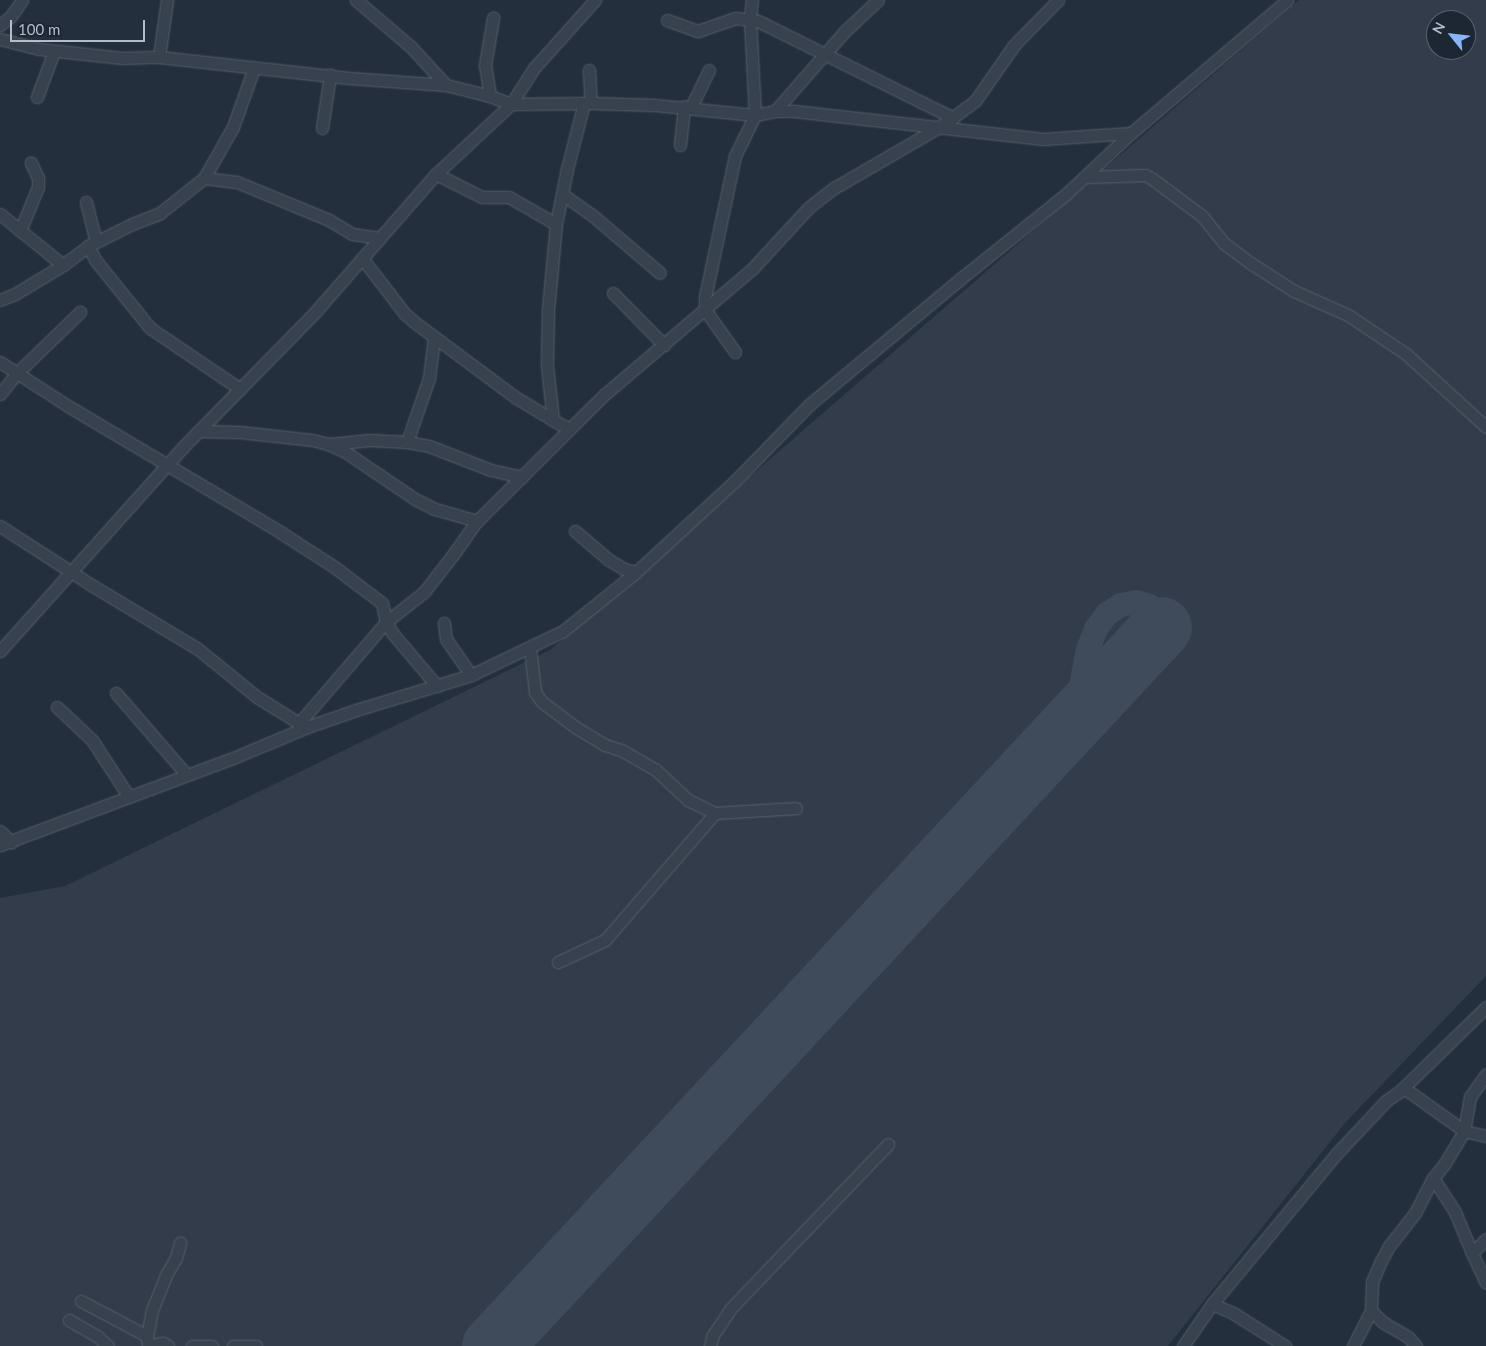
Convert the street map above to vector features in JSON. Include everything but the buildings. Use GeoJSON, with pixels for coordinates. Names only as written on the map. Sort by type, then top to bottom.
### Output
{"type":"FeatureCollection","features":[{"type":"Feature","properties":{"kind":"street"},"geometry":{"type":"LineString","coordinates":[[0,25],[11,16],[22,0]]}},
{"type":"Feature","properties":{"kind":"street"},"geometry":{"type":"LineString","coordinates":[[159,57],[167,0]]}},
{"type":"Feature","properties":{"kind":"street"},"geometry":{"type":"LineString","coordinates":[[356,0],[411,47],[446,86]]}},
{"type":"Feature","properties":{"kind":"street"},"geometry":{"type":"LineString","coordinates":[[0,651],[198,431],[316,311],[436,174],[511,104],[534,68],[594,0]]}},
{"type":"Feature","properties":{"kind":"street"},"geometry":{"type":"LineString","coordinates":[[736,352],[705,310],[705,297],[735,156],[755,115],[750,18],[752,0]]}},
{"type":"Feature","properties":{"kind":"street"},"geometry":{"type":"LineString","coordinates":[[775,111],[845,32],[878,0]]}},
{"type":"Feature","properties":{"kind":"street"},"geometry":{"type":"LineString","coordinates":[[303,725],[386,622],[424,592],[456,552],[476,521],[522,477],[568,428],[752,269],[814,203],[834,188],[941,126],[974,101],[1014,46],[1058,0]]}},
{"type":"Feature","properties":{"kind":"street"},"geometry":{"type":"LineString","coordinates":[[0,831],[6,844],[186,774],[233,758],[303,725],[471,675],[563,631],[636,572],[735,481],[810,404],[1086,177],[1131,133],[1287,0]]}},
{"type":"Feature","properties":{"kind":"street"},"geometry":{"type":"LineString","coordinates":[[490,96],[484,65],[493,18]]}},
{"type":"Feature","properties":{"kind":"street"},"geometry":{"type":"LineString","coordinates":[[668,20],[698,31],[735,18],[750,18],[777,29],[825,55],[953,118]]}},
{"type":"Feature","properties":{"kind":"street"},"geometry":{"type":"LineString","coordinates":[[0,40],[54,51],[123,58],[159,57],[446,86],[490,96],[511,104],[588,103],[687,106],[755,115],[775,111],[941,126],[984,133],[1043,138],[1131,133]]}},
{"type":"Feature","properties":{"kind":"street"},"geometry":{"type":"LineString","coordinates":[[37,97],[54,51]]}},
{"type":"Feature","properties":{"kind":"street"},"geometry":{"type":"LineString","coordinates":[[0,300],[15,294],[63,266],[92,244],[160,213],[204,178],[232,127],[254,68]]}},
{"type":"Feature","properties":{"kind":"street"},"geometry":{"type":"LineString","coordinates":[[553,420],[546,334],[556,224],[569,157],[588,103],[589,70]]}},
{"type":"Feature","properties":{"kind":"street"},"geometry":{"type":"LineString","coordinates":[[680,145],[687,106],[709,70]]}},
{"type":"Feature","properties":{"kind":"street"},"geometry":{"type":"LineString","coordinates":[[322,128],[330,75]]}},
{"type":"Feature","properties":{"kind":"street"},"geometry":{"type":"LineString","coordinates":[[20,231],[38,187],[38,178],[31,163]]}},
{"type":"Feature","properties":{"kind":"street"},"geometry":{"type":"LineString","coordinates":[[436,174],[482,197],[510,197],[556,224]]}},
{"type":"Feature","properties":{"kind":"street"},"geometry":{"type":"LineString","coordinates":[[1086,177],[1145,175],[1151,178],[1202,216],[1225,244],[1252,264],[1294,291],[1348,314],[1406,354],[1486,427]]}},
{"type":"Feature","properties":{"kind":"street"},"geometry":{"type":"LineString","coordinates":[[204,178],[237,182],[329,220],[352,234],[380,238]]}},
{"type":"Feature","properties":{"kind":"street"},"geometry":{"type":"LineString","coordinates":[[562,194],[592,216],[660,273]]}},
{"type":"Feature","properties":{"kind":"street"},"geometry":{"type":"LineString","coordinates":[[86,202],[96,260],[150,328],[240,389]]}},
{"type":"Feature","properties":{"kind":"street"},"geometry":{"type":"LineString","coordinates":[[0,214],[63,266]]}},
{"type":"Feature","properties":{"kind":"street"},"geometry":{"type":"LineString","coordinates":[[362,258],[405,314],[434,338],[515,398],[568,428]]}},
{"type":"Feature","properties":{"kind":"street"},"geometry":{"type":"LineString","coordinates":[[613,294],[664,345]]}},
{"type":"Feature","properties":{"kind":"street"},"geometry":{"type":"LineString","coordinates":[[0,394],[17,373],[80,312]]}},
{"type":"Feature","properties":{"kind":"street"},"geometry":{"type":"LineString","coordinates":[[407,442],[429,378],[434,338]]}},
{"type":"Feature","properties":{"kind":"street"},"geometry":{"type":"LineString","coordinates":[[0,362],[68,406],[169,464],[280,532],[370,593],[382,603],[386,622],[392,634],[436,686]]}},
{"type":"Feature","properties":{"kind":"street"},"geometry":{"type":"LineString","coordinates":[[198,431],[240,432],[312,440],[328,444],[344,451],[414,499],[435,509],[476,521]]}},
{"type":"Feature","properties":{"kind":"street"},"geometry":{"type":"LineString","coordinates":[[328,444],[370,440],[407,442],[429,446],[491,470],[522,477]]}},
{"type":"Feature","properties":{"kind":"street"},"geometry":{"type":"LineString","coordinates":[[0,526],[198,650],[257,697],[303,725]]}},
{"type":"Feature","properties":{"kind":"street"},"geometry":{"type":"LineString","coordinates":[[575,531],[608,560],[624,569],[636,572]]}},
{"type":"Feature","properties":{"kind":"street"},"geometry":{"type":"LineString","coordinates":[[444,624],[446,639],[471,675]]}},
{"type":"Feature","properties":{"kind":"street"},"geometry":{"type":"LineString","coordinates":[[530,648],[535,692],[542,702],[590,736],[656,770],[688,800],[715,813],[796,808]]}},
{"type":"Feature","properties":{"kind":"street"},"geometry":{"type":"LineString","coordinates":[[116,693],[186,774]]}},
{"type":"Feature","properties":{"kind":"street"},"geometry":{"type":"LineString","coordinates":[[57,707],[92,740],[130,797]]}},
{"type":"Feature","properties":{"kind":"street"},"geometry":{"type":"LineString","coordinates":[[558,962],[605,940],[715,813]]}},
{"type":"Feature","properties":{"kind":"street"},"geometry":{"type":"LineString","coordinates":[[1183,1346],[1212,1304],[1337,1153],[1387,1100],[1404,1088],[1486,1007]]}},
{"type":"Feature","properties":{"kind":"street"},"geometry":{"type":"LineString","coordinates":[[1353,1346],[1371,1311],[1372,1282],[1381,1261],[1415,1213],[1433,1178],[1445,1163],[1464,1130],[1470,1097],[1486,1074]]}},
{"type":"Feature","properties":{"kind":"street"},"geometry":{"type":"LineString","coordinates":[[1404,1088],[1464,1130],[1486,1136]]}},
{"type":"Feature","properties":{"kind":"street"},"geometry":{"type":"LineString","coordinates":[[710,1346],[713,1335],[731,1308],[888,1144]]}},
{"type":"Feature","properties":{"kind":"street"},"geometry":{"type":"LineString","coordinates":[[1433,1178],[1454,1212],[1486,1283]]}},
{"type":"Feature","properties":{"kind":"street"},"geometry":{"type":"LineString","coordinates":[[1472,1253],[1486,1239]]}},
{"type":"Feature","properties":{"kind":"street"},"geometry":{"type":"LineString","coordinates":[[168,1346],[163,1343],[148,1346],[147,1336],[152,1310],[166,1275],[176,1258],[180,1243]]}},
{"type":"Feature","properties":{"kind":"street"},"geometry":{"type":"LineString","coordinates":[[81,1301],[147,1336]]}},
{"type":"Feature","properties":{"kind":"street"},"geometry":{"type":"LineString","coordinates":[[1212,1304],[1233,1313],[1285,1346]]}},
{"type":"Feature","properties":{"kind":"street"},"geometry":{"type":"LineString","coordinates":[[1371,1311],[1384,1323],[1408,1337],[1416,1346]]}},
{"type":"Feature","properties":{"kind":"street"},"geometry":{"type":"LineString","coordinates":[[68,1320],[98,1337],[108,1346]]}},
{"type":"Feature","properties":{"kind":"street"},"geometry":{"type":"LineString","coordinates":[[192,1346],[212,1346]]}},
{"type":"Feature","properties":{"kind":"street"},"geometry":{"type":"LineString","coordinates":[[232,1346],[256,1346]]}},
{"type":"Feature","properties":{"kind":"shaded area"},"geometry":{"type":"Polygon","coordinates":[[[1299,0],[1486,0],[1486,976],[1345,1123],[1168,1346],[0,1346],[0,898],[65,886],[550,650],[1299,0]]]}},
{"type":"Feature","properties":{"kind":"taxiway"},"geometry":{"type":"LineString","coordinates":[[1063,732],[1078,700],[1088,649],[1096,629],[1107,614],[1121,605],[1136,602],[1149,606],[1157,614],[1161,627]]}},
{"type":"Feature","properties":{"kind":"runway"},"geometry":{"type":"LineString","coordinates":[[492,1346],[1161,627]]}}]}
